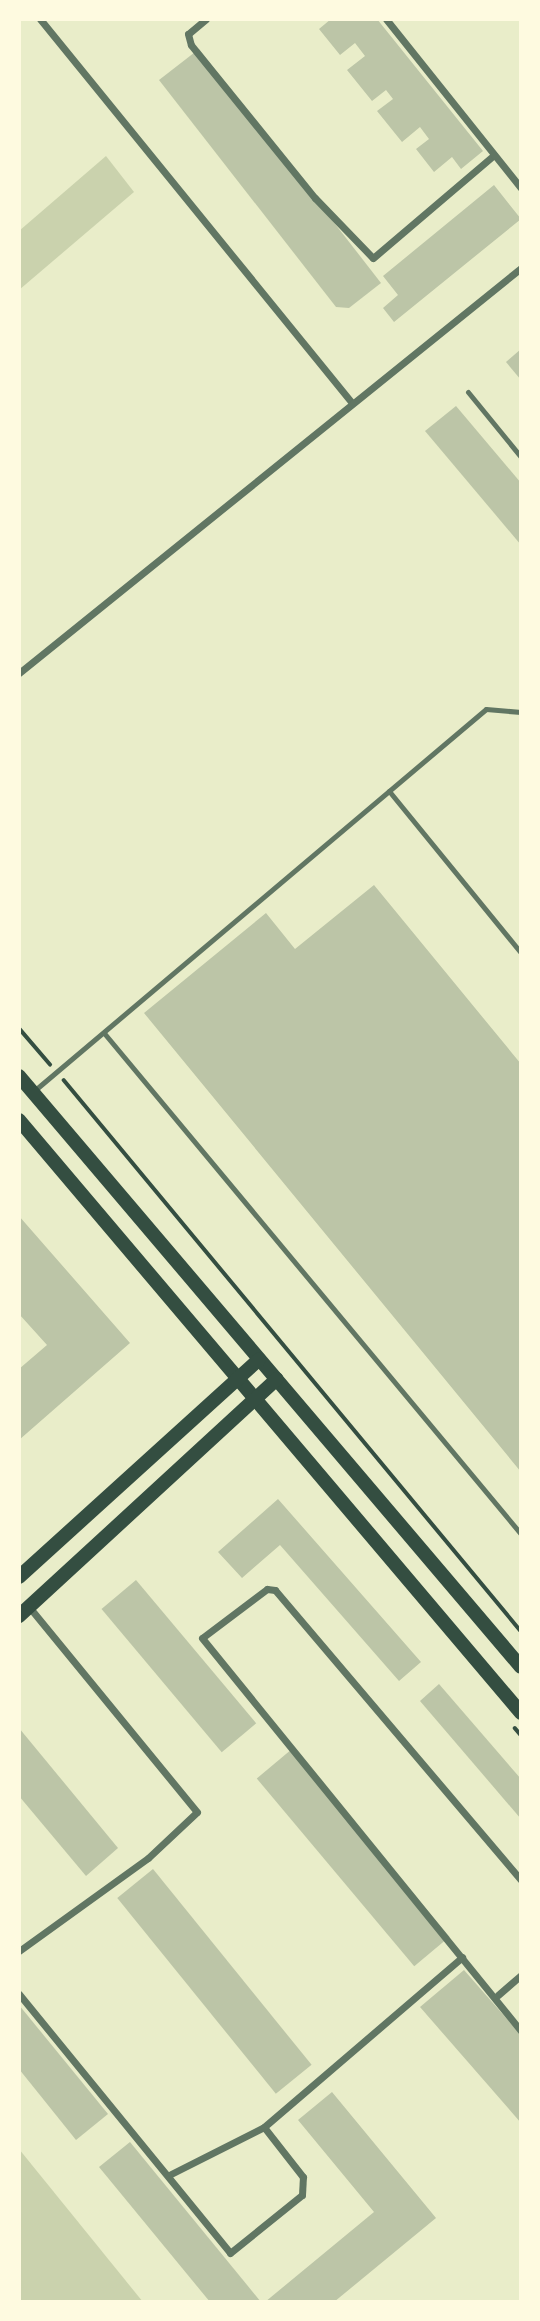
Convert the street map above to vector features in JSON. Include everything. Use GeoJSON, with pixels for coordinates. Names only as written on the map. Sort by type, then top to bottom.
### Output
{"type":"FeatureCollection","features":[{"type":"Feature","properties":{"kind":"main road"},"geometry":{"type":"LineString","coordinates":[[19,1076],[521,1667]]}},
{"type":"Feature","properties":{"kind":"main road"},"geometry":{"type":"LineString","coordinates":[[19,1120],[257,1396],[521,1713]]}},
{"type":"Feature","properties":{"kind":"main road"},"geometry":{"type":"LineString","coordinates":[[19,1577],[259,1359]]}},
{"type":"Feature","properties":{"kind":"main road"},"geometry":{"type":"LineString","coordinates":[[24,1612],[277,1379]]}},
{"type":"Feature","properties":{"kind":"street"},"geometry":{"type":"LineString","coordinates":[[40,19],[352,403]]}},
{"type":"Feature","properties":{"kind":"street"},"geometry":{"type":"LineString","coordinates":[[206,19],[188,34],[191,45],[315,198],[373,258],[494,155]]}},
{"type":"Feature","properties":{"kind":"street"},"geometry":{"type":"LineString","coordinates":[[386,19],[521,188]]}},
{"type":"Feature","properties":{"kind":"street"},"geometry":{"type":"LineString","coordinates":[[19,673],[521,268]]}},
{"type":"Feature","properties":{"kind":"street"},"geometry":{"type":"LineString","coordinates":[[521,1880],[275,1590],[267,1589],[202,1638],[463,1957],[498,1995],[521,2031]]}},
{"type":"Feature","properties":{"kind":"street"},"geometry":{"type":"LineString","coordinates":[[19,1951],[148,1858],[197,1812],[24,1612]]}},
{"type":"Feature","properties":{"kind":"street"},"geometry":{"type":"LineString","coordinates":[[171,2174],[264,2127],[463,1957]]}},
{"type":"Feature","properties":{"kind":"street"},"geometry":{"type":"LineString","coordinates":[[498,1995],[521,1975]]}},
{"type":"Feature","properties":{"kind":"street"},"geometry":{"type":"LineString","coordinates":[[19,1994],[127,2130],[171,2174],[230,2253],[302,2195],[303,2177],[264,2127]]}},
{"type":"Feature","properties":{"kind":"lane"},"geometry":{"type":"LineString","coordinates":[[468,392],[521,457]]}},
{"type":"Feature","properties":{"kind":"lane"},"geometry":{"type":"LineString","coordinates":[[33,1093],[486,709],[521,712]]}},
{"type":"Feature","properties":{"kind":"lane"},"geometry":{"type":"LineString","coordinates":[[389,791],[521,953]]}},
{"type":"Feature","properties":{"kind":"lane"},"geometry":{"type":"LineString","coordinates":[[104,1032],[521,1534]]}},
{"type":"Feature","properties":{"kind":"path"},"geometry":{"type":"LineString","coordinates":[[19,1028],[521,1631]]}},
{"type":"Feature","properties":{"kind":"green space"},"geometry":{"type":"Polygon","coordinates":[[[106,156],[134,192],[19,290],[19,231],[106,156]]]}},
{"type":"Feature","properties":{"kind":"green space"},"geometry":{"type":"Polygon","coordinates":[[[19,2149],[143,2302],[19,2302],[19,2149]]]}},
{"type":"Feature","properties":{"kind":"building"},"geometry":{"type":"Polygon","coordinates":[[[331,19],[377,19],[483,151],[461,169],[452,157],[434,172],[416,149],[429,139],[420,127],[402,142],[377,111],[393,99],[386,90],[372,101],[347,70],[365,56],[355,43],[340,55],[319,29],[331,19]]]}},
{"type":"Feature","properties":{"kind":"building"},"geometry":{"type":"Polygon","coordinates":[[[199,49],[381,283],[349,308],[336,307],[159,80],[199,49]]]}},
{"type":"Feature","properties":{"kind":"building"},"geometry":{"type":"Polygon","coordinates":[[[494,185],[521,219],[394,322],[383,308],[398,295],[383,276],[494,185]]]}},
{"type":"Feature","properties":{"kind":"building"},"geometry":{"type":"Polygon","coordinates":[[[521,349],[521,380],[506,362],[521,349]]]}},
{"type":"Feature","properties":{"kind":"building"},"geometry":{"type":"Polygon","coordinates":[[[456,406],[521,483],[521,545],[425,431],[456,406]]]}},
{"type":"Feature","properties":{"kind":"building"},"geometry":{"type":"Polygon","coordinates":[[[374,885],[521,1064],[521,1472],[144,1013],[266,913],[295,949],[374,885]]]}},
{"type":"Feature","properties":{"kind":"building"},"geometry":{"type":"Polygon","coordinates":[[[19,1216],[130,1343],[19,1440],[19,1369],[47,1345],[19,1314],[19,1216]]]}},
{"type":"Feature","properties":{"kind":"building"},"geometry":{"type":"Polygon","coordinates":[[[278,1499],[421,1662],[399,1681],[280,1545],[242,1578],[218,1552],[278,1499]]]}},
{"type":"Feature","properties":{"kind":"building"},"geometry":{"type":"Polygon","coordinates":[[[136,1580],[256,1723],[222,1752],[102,1609],[136,1580]]]}},
{"type":"Feature","properties":{"kind":"building"},"geometry":{"type":"Polygon","coordinates":[[[439,1684],[521,1779],[521,1819],[420,1701],[439,1684]]]}},
{"type":"Feature","properties":{"kind":"building"},"geometry":{"type":"Polygon","coordinates":[[[19,1728],[118,1848],[86,1876],[19,1796],[19,1728]]]}},
{"type":"Feature","properties":{"kind":"building"},"geometry":{"type":"Polygon","coordinates":[[[292,1749],[449,1937],[414,1966],[257,1779],[292,1749]]]}},
{"type":"Feature","properties":{"kind":"building"},"geometry":{"type":"Polygon","coordinates":[[[153,1869],[312,2065],[276,2094],[117,1898],[153,1869]]]}},
{"type":"Feature","properties":{"kind":"building"},"geometry":{"type":"Polygon","coordinates":[[[464,1970],[521,2035],[521,2123],[420,2007],[464,1970]]]}},
{"type":"Feature","properties":{"kind":"building"},"geometry":{"type":"Polygon","coordinates":[[[19,2005],[108,2114],[76,2140],[19,2069],[19,2005]]]}},
{"type":"Feature","properties":{"kind":"building"},"geometry":{"type":"Polygon","coordinates":[[[332,2092],[436,2218],[334,2302],[265,2302],[374,2212],[298,2120],[332,2092]]]}},
{"type":"Feature","properties":{"kind":"building"},"geometry":{"type":"Polygon","coordinates":[[[130,2142],[261,2302],[210,2302],[99,2167],[130,2142]]]}}]}
